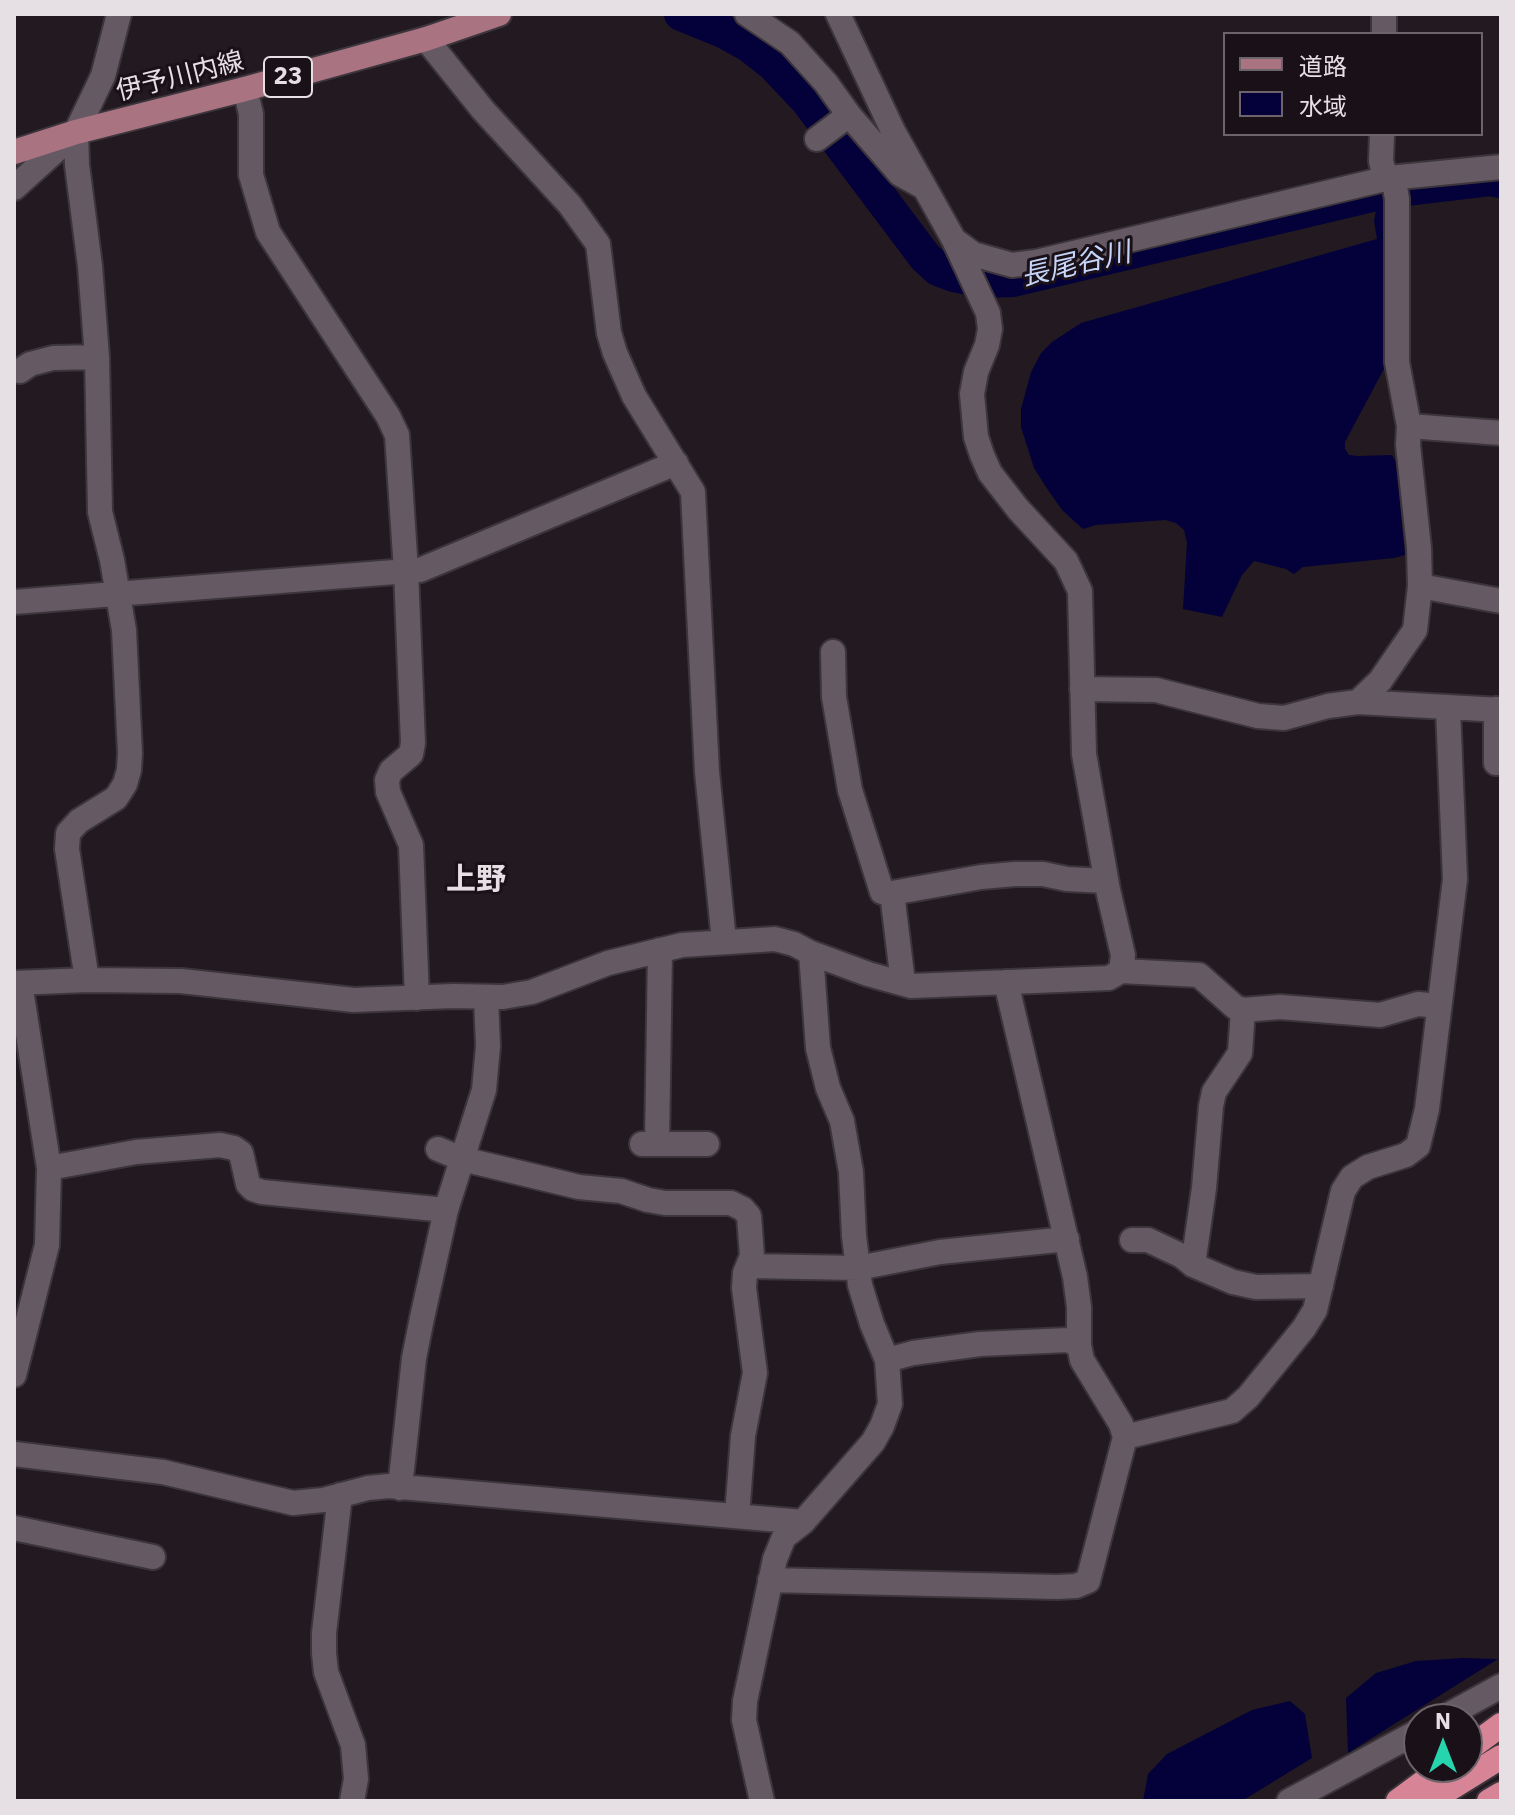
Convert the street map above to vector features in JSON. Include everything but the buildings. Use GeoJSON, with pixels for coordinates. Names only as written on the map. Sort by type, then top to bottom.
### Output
{"type":"FeatureCollection","features":[{"type":"Feature","properties":{"kind":"highway"},"geometry":{"type":"LineString","coordinates":[[1483,1738],[1501,1725]]}},
{"type":"Feature","properties":{"kind":"highway"},"geometry":{"type":"LineString","coordinates":[[1430,1801],[1501,1757]]}},
{"type":"Feature","properties":{"kind":"highway"},"geometry":{"type":"LineString","coordinates":[[1398,1801],[1422,1783]]}},
{"type":"Feature","properties":{"kind":"highway"},"geometry":{"type":"LineString","coordinates":[[1492,1801],[1501,1796]]}},
{"type":"Feature","properties":{"kind":"main road","name":"伊予川内線"},"geometry":{"type":"LineString","coordinates":[[14,152],[76,132],[426,39],[499,14]]}},
{"type":"Feature","properties":{"kind":"street"},"geometry":{"type":"LineString","coordinates":[[14,188],[76,132],[103,76],[119,14]]}},
{"type":"Feature","properties":{"kind":"street"},"geometry":{"type":"LineString","coordinates":[[747,14],[790,43],[900,174],[924,187]]}},
{"type":"Feature","properties":{"kind":"street"},"geometry":{"type":"LineString","coordinates":[[838,14],[893,131],[959,251],[988,313],[990,329],[972,394],[976,437],[990,473],[1066,561],[1080,591],[1084,754],[1106,881],[1123,955],[1121,971]]}},
{"type":"Feature","properties":{"kind":"street"},"geometry":{"type":"LineString","coordinates":[[426,39],[474,100],[570,205],[598,244],[615,353],[634,396],[693,492],[707,772],[724,941]]}},
{"type":"Feature","properties":{"kind":"street"},"geometry":{"type":"LineString","coordinates":[[245,89],[251,114],[251,175],[268,232],[388,416],[397,435],[413,743],[411,754],[391,771],[387,780],[388,792],[411,845],[417,998]]}},
{"type":"Feature","properties":{"kind":"street"},"geometry":{"type":"LineString","coordinates":[[817,139],[849,115]]}},
{"type":"Feature","properties":{"kind":"street"},"geometry":{"type":"LineString","coordinates":[[76,132],[97,357],[100,512],[124,630],[129,770],[116,798],[79,821],[68,833],[67,849],[87,980]]}},
{"type":"Feature","properties":{"kind":"street"},"geometry":{"type":"LineString","coordinates":[[1358,702],[1386,672],[1415,630],[1420,586],[1409,426],[1397,362],[1397,199],[1395,187],[1381,161],[1382,136]]}},
{"type":"Feature","properties":{"kind":"street"},"geometry":{"type":"LineString","coordinates":[[959,251],[1012,265],[1036,262],[1389,178],[1501,167]]}},
{"type":"Feature","properties":{"kind":"street"},"geometry":{"type":"LineString","coordinates":[[20,371],[30,364],[53,358],[97,357]]}},
{"type":"Feature","properties":{"kind":"street"},"geometry":{"type":"LineString","coordinates":[[1409,426],[1501,433]]}},
{"type":"Feature","properties":{"kind":"street"},"geometry":{"type":"LineString","coordinates":[[14,602],[420,570],[676,463]]}},
{"type":"Feature","properties":{"kind":"street"},"geometry":{"type":"LineString","coordinates":[[1420,586],[1501,601]]}},
{"type":"Feature","properties":{"kind":"street"},"geometry":{"type":"LineString","coordinates":[[833,652],[834,697],[850,790],[882,892],[1015,874],[1106,881]]}},
{"type":"Feature","properties":{"kind":"street"},"geometry":{"type":"LineString","coordinates":[[1082,689],[1156,690],[1258,716],[1284,718],[1328,706],[1358,702],[1498,710],[1496,763]]}},
{"type":"Feature","properties":{"kind":"street"},"geometry":{"type":"LineString","coordinates":[[1125,1437],[1232,1411],[1248,1397],[1315,1310],[1343,1191],[1352,1177],[1368,1167],[1406,1155],[1418,1146],[1424,1131],[1455,879],[1448,709]]}},
{"type":"Feature","properties":{"kind":"street"},"geometry":{"type":"LineString","coordinates":[[892,893],[903,983]]}},
{"type":"Feature","properties":{"kind":"street"},"geometry":{"type":"LineString","coordinates":[[14,1375],[47,1245],[49,1168],[17,983],[181,981],[354,1000],[503,997],[532,992],[608,963],[682,945],[775,939],[868,974],[911,986],[1109,978],[1121,971],[1199,975],[1235,1007],[1243,1010],[1280,1007],[1380,1015],[1418,1004],[1439,1006]]}},
{"type":"Feature","properties":{"kind":"street"},"geometry":{"type":"LineString","coordinates":[[660,950],[649,1144],[707,1144]]}},
{"type":"Feature","properties":{"kind":"street"},"geometry":{"type":"LineString","coordinates":[[762,1801],[744,1720],[748,1684],[775,1559],[784,1537],[803,1522],[873,1442],[890,1404],[887,1360],[860,1285],[851,1172],[842,1121],[828,1088],[818,1048],[811,953]]}},
{"type":"Feature","properties":{"kind":"street"},"geometry":{"type":"LineString","coordinates":[[770,1580],[1076,1586],[1088,1581],[1125,1437],[1121,1424],[1082,1360],[1079,1307],[1067,1239],[1006,982]]}},
{"type":"Feature","properties":{"kind":"street"},"geometry":{"type":"LineString","coordinates":[[400,1488],[414,1358],[446,1210],[484,1090],[488,1046],[486,997]]}},
{"type":"Feature","properties":{"kind":"street"},"geometry":{"type":"LineString","coordinates":[[1193,1265],[1211,1106],[1214,1092],[1240,1053],[1243,1010]]}},
{"type":"Feature","properties":{"kind":"street"},"geometry":{"type":"LineString","coordinates":[[49,1168],[136,1152],[220,1145],[241,1153],[248,1184],[262,1192],[446,1210]]}},
{"type":"Feature","properties":{"kind":"street"},"geometry":{"type":"LineString","coordinates":[[438,1149],[462,1159],[579,1187],[621,1191],[665,1203],[731,1203],[749,1216],[752,1256],[744,1288],[755,1373],[743,1436],[737,1516]]}},
{"type":"Feature","properties":{"kind":"street"},"geometry":{"type":"LineString","coordinates":[[748,1266],[858,1268],[940,1252],[1067,1239]]}},
{"type":"Feature","properties":{"kind":"street"},"geometry":{"type":"LineString","coordinates":[[1132,1240],[1148,1240],[1182,1256],[1193,1265],[1233,1282],[1256,1287],[1321,1286]]}},
{"type":"Feature","properties":{"kind":"street"},"geometry":{"type":"LineString","coordinates":[[887,1360],[913,1353],[980,1344],[1068,1340],[1079,1345]]}},
{"type":"Feature","properties":{"kind":"street"},"geometry":{"type":"LineString","coordinates":[[14,1454],[163,1472],[293,1503],[368,1488],[400,1488],[803,1522]]}},
{"type":"Feature","properties":{"kind":"street"},"geometry":{"type":"LineString","coordinates":[[340,1495],[324,1653],[326,1672],[349,1731],[356,1759],[352,1801]]}},
{"type":"Feature","properties":{"kind":"street"},"geometry":{"type":"LineString","coordinates":[[14,1528],[153,1557]]}},
{"type":"Feature","properties":{"kind":"street"},"geometry":{"type":"LineString","coordinates":[[1470,1703],[1501,1686]]}},
{"type":"Feature","properties":{"kind":"street"},"geometry":{"type":"LineString","coordinates":[[1289,1801],[1403,1740]]}},
{"type":"Feature","properties":{"kind":"water"},"geometry":{"type":"Polygon","coordinates":[[[1383,190],[1387,197],[1386,365],[1345,442],[1345,449],[1349,455],[1392,455],[1396,462],[1405,555],[1303,567],[1294,574],[1254,561],[1242,575],[1222,617],[1183,609],[1187,543],[1184,530],[1176,523],[1165,520],[1096,525],[1083,529],[1062,510],[1048,490],[1034,468],[1021,427],[1021,409],[1031,372],[1041,353],[1052,342],[1081,323],[1377,239],[1375,192],[1383,190]]]}},
{"type":"Feature","properties":{"kind":"water"},"geometry":{"type":"Polygon","coordinates":[[[1498,1659],[1428,1703],[1403,1703],[1403,1719],[1348,1753],[1346,1698],[1376,1673],[1416,1661],[1498,1659]]]}},
{"type":"Feature","properties":{"kind":"water"},"geometry":{"type":"Polygon","coordinates":[[[1290,1701],[1305,1714],[1312,1758],[1242,1801],[1143,1801],[1148,1774],[1167,1754],[1252,1710],[1290,1701]]]}},
{"type":"Feature","properties":{"kind":"waterway","name":"長尾谷川"},"geometry":{"type":"LineString","coordinates":[[681,14],[723,31],[773,64],[807,100],[925,257],[938,269],[954,275],[983,281],[1013,280],[1385,192]]}},
{"type":"Feature","properties":{"kind":"waterway","name":"長尾谷川"},"geometry":{"type":"LineString","coordinates":[[1406,189],[1490,179],[1501,181]]}},
{"type":"Feature","properties":{"kind":"district","name":"上野"},"geometry":{"type":"Point","coordinates":[476,880]}}]}
